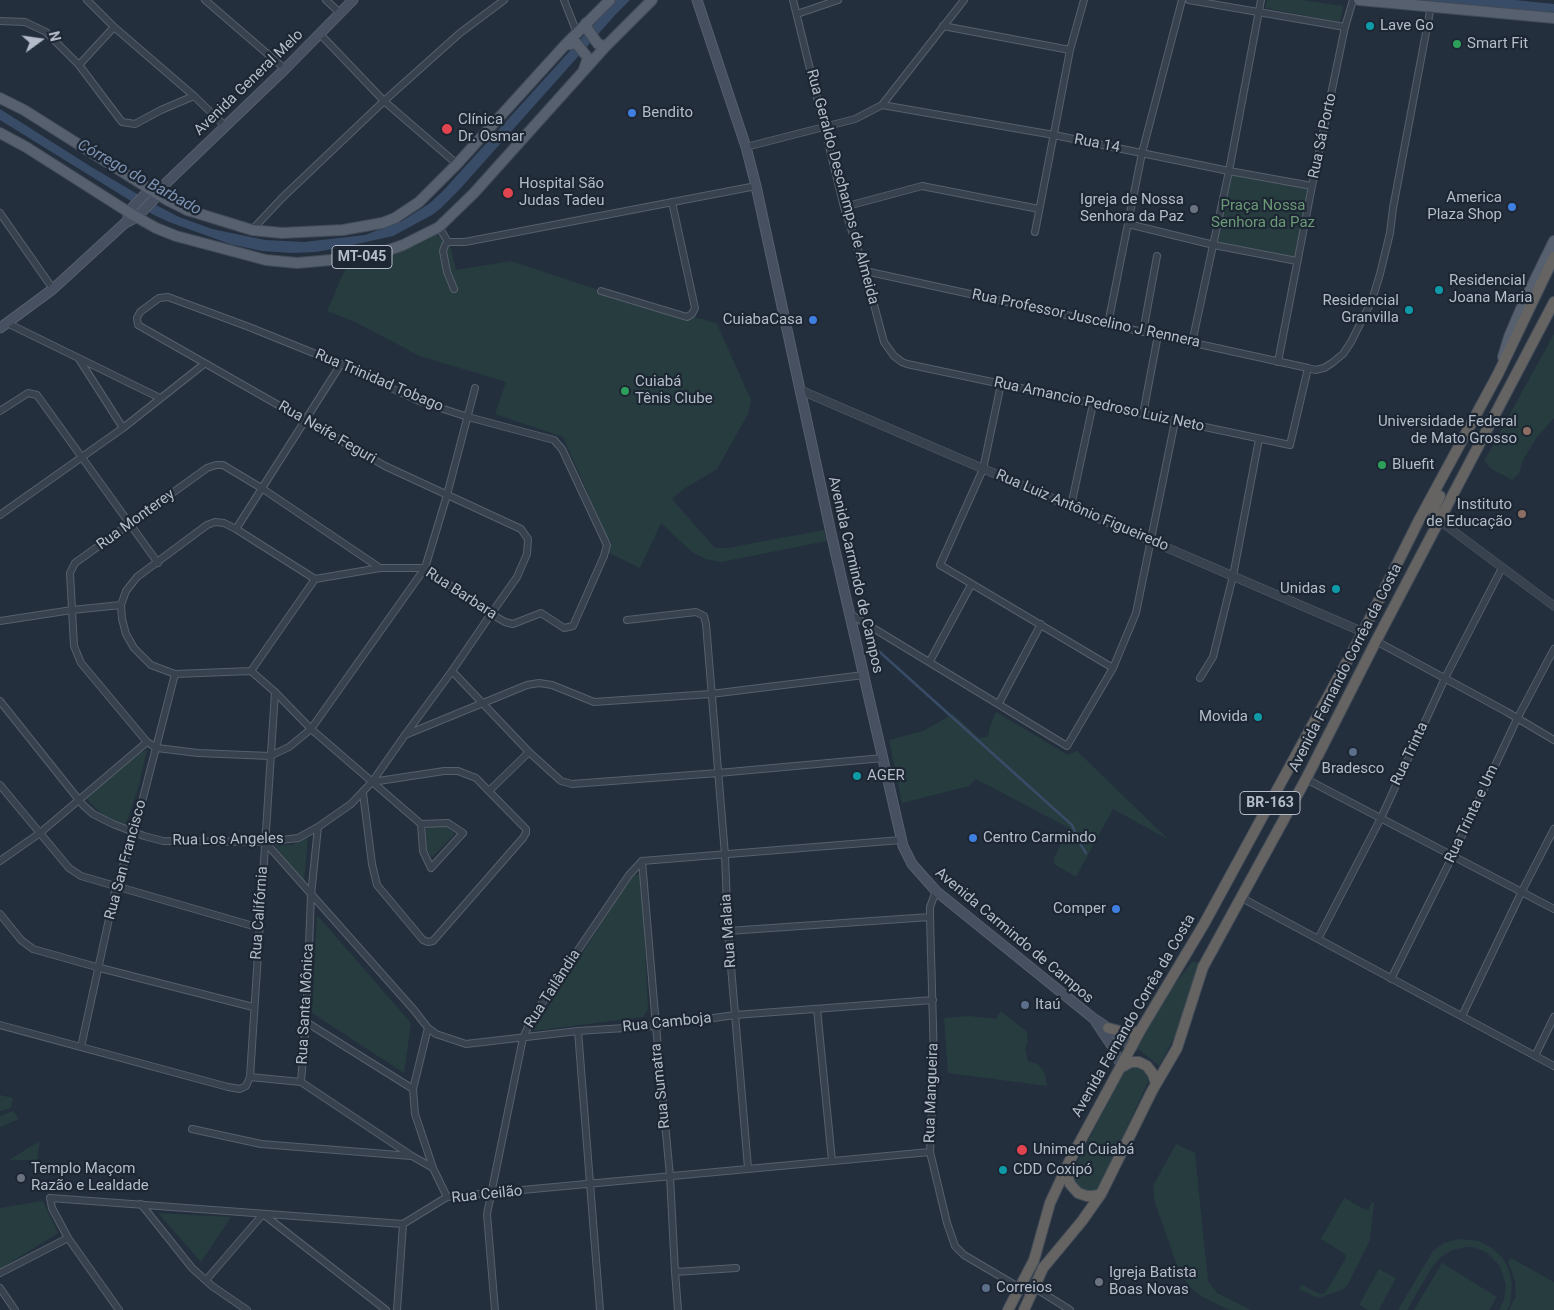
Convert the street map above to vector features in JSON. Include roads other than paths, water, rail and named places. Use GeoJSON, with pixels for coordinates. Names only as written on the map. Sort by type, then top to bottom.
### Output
{"type":"FeatureCollection","features":[{"type":"Feature","properties":{"kind":"highway","name":"Avenida Fernando Corrêa da Costa"},"geometry":{"type":"LineString","coordinates":[[1008,1310],[1034,1260],[1050,1203],[1069,1162],[1140,1031],[1204,924],[1364,632],[1422,515],[1498,374],[1554,257]]}},
{"type":"Feature","properties":{"kind":"highway","name":"Avenida Fernando Corrêa da Costa"},"geometry":{"type":"LineString","coordinates":[[1024,1310],[1043,1268],[1082,1221],[1101,1194],[1156,1084],[1177,1048],[1203,967],[1306,779],[1468,464],[1554,302]]}},
{"type":"Feature","properties":{"kind":"highway"},"geometry":{"type":"LineString","coordinates":[[1440,521],[1434,513],[1434,508],[1447,482],[1446,471]]}},
{"type":"Feature","properties":{"kind":"highway"},"geometry":{"type":"LineString","coordinates":[[1108,1028],[1127,1033],[1140,1031]]}},
{"type":"Feature","properties":{"kind":"highway"},"geometry":{"type":"LineString","coordinates":[[1132,1047],[1153,1074],[1156,1084]]}},
{"type":"Feature","properties":{"kind":"highway"},"geometry":{"type":"LineString","coordinates":[[1122,1066],[1132,1062],[1139,1062],[1147,1066]]}},
{"type":"Feature","properties":{"kind":"highway"},"geometry":{"type":"LineString","coordinates":[[1069,1162],[1068,1178],[1070,1184],[1078,1192],[1087,1196],[1101,1194]]}},
{"type":"Feature","properties":{"kind":"main road","name":"Avenida General Melo"},"geometry":{"type":"LineString","coordinates":[[4,326],[52,290],[285,69],[353,0]]}},
{"type":"Feature","properties":{"kind":"main road"},"geometry":{"type":"LineString","coordinates":[[583,72],[588,58],[577,38],[610,0]]}},
{"type":"Feature","properties":{"kind":"main road","name":"MT-045"},"geometry":{"type":"LineString","coordinates":[[0,133],[26,147],[156,228],[176,236],[266,260],[298,263],[354,258],[381,253],[403,245],[440,227],[474,193],[583,72],[602,45],[652,0]]}},
{"type":"Feature","properties":{"kind":"main road","name":"Avenida Carmindo de Campos"},"geometry":{"type":"LineString","coordinates":[[698,0],[746,147],[756,186],[901,840],[912,864],[936,891],[1092,1018],[1132,1047]]}},
{"type":"Feature","properties":{"kind":"main road"},"geometry":{"type":"LineString","coordinates":[[1359,0],[1554,18]]}},
{"type":"Feature","properties":{"kind":"main road"},"geometry":{"type":"LineString","coordinates":[[587,27],[602,45]]}},
{"type":"Feature","properties":{"kind":"main road","name":"MT-045"},"geometry":{"type":"LineString","coordinates":[[0,98],[24,110],[187,210],[252,230],[311,233],[343,230],[382,223],[395,218],[413,207],[457,164],[565,45],[577,38]]}},
{"type":"Feature","properties":{"kind":"main road","name":"Avenida Fernando Corrêa da Costa"},"geometry":{"type":"LineString","coordinates":[[1498,374],[1512,329],[1554,241]]}},
{"type":"Feature","properties":{"kind":"main road","name":"Avenida Fernando Corrêa da Costa"},"geometry":{"type":"LineString","coordinates":[[1541,328],[1554,315]]}},
{"type":"Feature","properties":{"kind":"main road"},"geometry":{"type":"LineString","coordinates":[[1092,1018],[1112,1046],[1122,1066]]}},
{"type":"Feature","properties":{"kind":"street"},"geometry":{"type":"LineString","coordinates":[[86,0],[225,126]]}},
{"type":"Feature","properties":{"kind":"street"},"geometry":{"type":"LineString","coordinates":[[205,0],[285,69]]}},
{"type":"Feature","properties":{"kind":"street"},"geometry":{"type":"LineString","coordinates":[[326,0],[340,13]]}},
{"type":"Feature","properties":{"kind":"street"},"geometry":{"type":"LineString","coordinates":[[252,230],[282,198],[384,101],[460,33],[504,0]]}},
{"type":"Feature","properties":{"kind":"street"},"geometry":{"type":"LineString","coordinates":[[564,0],[577,38]]}},
{"type":"Feature","properties":{"kind":"street","name":"Rua Geraldo Deschamps de Almeida"},"geometry":{"type":"LineString","coordinates":[[793,0],[844,207],[884,342],[894,356],[907,364]]}},
{"type":"Feature","properties":{"kind":"street"},"geometry":{"type":"LineString","coordinates":[[796,14],[838,0]]}},
{"type":"Feature","properties":{"kind":"street"},"geometry":{"type":"LineString","coordinates":[[746,147],[855,119],[882,106],[964,0]]}},
{"type":"Feature","properties":{"kind":"street"},"geometry":{"type":"LineString","coordinates":[[1035,232],[1070,50],[1084,0]]}},
{"type":"Feature","properties":{"kind":"street"},"geometry":{"type":"LineString","coordinates":[[1108,324],[1142,153],[1182,0]]}},
{"type":"Feature","properties":{"kind":"street"},"geometry":{"type":"LineString","coordinates":[[1189,0],[1345,27]]}},
{"type":"Feature","properties":{"kind":"street"},"geometry":{"type":"LineString","coordinates":[[1192,343],[1229,171],[1261,0]]}},
{"type":"Feature","properties":{"kind":"street","name":"Rua Sá Porto"},"geometry":{"type":"LineString","coordinates":[[1278,362],[1312,186],[1352,0]]}},
{"type":"Feature","properties":{"kind":"street"},"geometry":{"type":"LineString","coordinates":[[1308,368],[1316,370],[1324,368],[1342,354],[1360,326],[1372,300],[1390,233],[1431,6]]}},
{"type":"Feature","properties":{"kind":"street"},"geometry":{"type":"LineString","coordinates":[[0,21],[25,22],[46,32],[79,65],[112,112],[122,122],[135,124],[161,110],[194,96]]}},
{"type":"Feature","properties":{"kind":"street"},"geometry":{"type":"LineString","coordinates":[[943,26],[1070,50]]}},
{"type":"Feature","properties":{"kind":"street"},"geometry":{"type":"LineString","coordinates":[[79,65],[114,27]]}},
{"type":"Feature","properties":{"kind":"street"},"geometry":{"type":"LineString","coordinates":[[320,34],[384,101],[457,164]]}},
{"type":"Feature","properties":{"kind":"street","name":"Rua 14"},"geometry":{"type":"LineString","coordinates":[[882,106],[1054,135],[1312,186]]}},
{"type":"Feature","properties":{"kind":"street"},"geometry":{"type":"LineString","coordinates":[[448,242],[465,242],[756,186]]}},
{"type":"Feature","properties":{"kind":"street"},"geometry":{"type":"LineString","coordinates":[[844,207],[922,186],[1040,209]]}},
{"type":"Feature","properties":{"kind":"street"},"geometry":{"type":"LineString","coordinates":[[601,291],[688,317],[692,314],[695,308],[672,202]]}},
{"type":"Feature","properties":{"kind":"street"},"geometry":{"type":"LineString","coordinates":[[0,213],[52,290]]}},
{"type":"Feature","properties":{"kind":"street"},"geometry":{"type":"LineString","coordinates":[[1128,224],[1214,245],[1297,261]]}},
{"type":"Feature","properties":{"kind":"street"},"geometry":{"type":"LineString","coordinates":[[440,227],[448,242]]}},
{"type":"Feature","properties":{"kind":"street"},"geometry":{"type":"LineString","coordinates":[[448,242],[443,251],[447,272],[454,289]]}},
{"type":"Feature","properties":{"kind":"street"},"geometry":{"type":"LineString","coordinates":[[1143,332],[1158,256]]}},
{"type":"Feature","properties":{"kind":"street","name":"Rua Professor Juscelino J Rennera"},"geometry":{"type":"LineString","coordinates":[[864,271],[1308,368]]}},
{"type":"Feature","properties":{"kind":"street","name":"Rua Trinidad Tobago"},"geometry":{"type":"LineString","coordinates":[[138,325],[137,318],[140,312],[159,298],[168,297],[341,364],[419,401],[554,440],[562,449],[607,545]]}},
{"type":"Feature","properties":{"kind":"street","name":"Rua Neife Feguri"},"geometry":{"type":"LineString","coordinates":[[138,325],[385,466],[521,529]]}},
{"type":"Feature","properties":{"kind":"street"},"geometry":{"type":"LineString","coordinates":[[4,326],[78,358],[160,398]]}},
{"type":"Feature","properties":{"kind":"street"},"geometry":{"type":"LineString","coordinates":[[1142,414],[1158,335]]}},
{"type":"Feature","properties":{"kind":"street"},"geometry":{"type":"LineString","coordinates":[[78,358],[123,428]]}},
{"type":"Feature","properties":{"kind":"street"},"geometry":{"type":"LineString","coordinates":[[0,515],[123,428],[204,364]]}},
{"type":"Feature","properties":{"kind":"street"},"geometry":{"type":"LineString","coordinates":[[236,529],[341,364]]}},
{"type":"Feature","properties":{"kind":"street","name":"Rua Amancio Pedroso Luiz Neto"},"geometry":{"type":"LineString","coordinates":[[907,364],[1290,445],[1308,368]]}},
{"type":"Feature","properties":{"kind":"street"},"geometry":{"type":"LineString","coordinates":[[1001,384],[983,469],[940,565],[1113,668]]}},
{"type":"Feature","properties":{"kind":"street"},"geometry":{"type":"LineString","coordinates":[[157,748],[198,754],[270,756],[289,747],[311,729],[426,568],[475,388]]}},
{"type":"Feature","properties":{"kind":"street","name":"Rua Luiz Antônio Figueiredo"},"geometry":{"type":"LineString","coordinates":[[800,390],[1364,632]]}},
{"type":"Feature","properties":{"kind":"street"},"geometry":{"type":"LineString","coordinates":[[0,411],[28,392],[37,395],[158,563]]}},
{"type":"Feature","properties":{"kind":"street"},"geometry":{"type":"LineString","coordinates":[[1071,506],[1093,404]]}},
{"type":"Feature","properties":{"kind":"street"},"geometry":{"type":"LineString","coordinates":[[850,614],[1067,746],[1113,668],[1136,612],[1175,421]]}},
{"type":"Feature","properties":{"kind":"street"},"geometry":{"type":"LineString","coordinates":[[1200,678],[1213,657],[1233,576],[1259,439]]}},
{"type":"Feature","properties":{"kind":"street","name":"Rua Monterey"},"geometry":{"type":"LineString","coordinates":[[157,748],[147,742],[81,663],[74,646],[70,573],[76,563],[207,468],[223,465],[263,489],[380,568]]}},
{"type":"Feature","properties":{"kind":"street"},"geometry":{"type":"LineString","coordinates":[[1440,521],[1554,606]]}},
{"type":"Feature","properties":{"kind":"street"},"geometry":{"type":"LineString","coordinates":[[251,671],[315,579],[236,529],[224,523],[215,522],[207,525],[137,577],[126,591],[121,605],[122,619],[126,634],[134,648],[151,665],[175,674],[251,671],[275,692],[311,729],[421,824],[448,823],[463,834],[431,868],[423,851],[421,824]]}},
{"type":"Feature","properties":{"kind":"street","name":"Rua Los Angeles"},"geometry":{"type":"LineString","coordinates":[[0,701],[78,799],[93,814],[134,833],[162,841],[265,842],[298,838],[318,827],[351,804],[372,782],[517,577],[527,554],[528,539],[521,529]]}},
{"type":"Feature","properties":{"kind":"street","name":"Rua Barbara"},"geometry":{"type":"LineString","coordinates":[[315,579],[380,568],[426,568],[490,614],[505,622],[513,624],[541,614],[564,628],[573,626],[607,545]]}},
{"type":"Feature","properties":{"kind":"street","name":"Rua Trinta"},"geometry":{"type":"LineString","coordinates":[[1318,939],[1381,818],[1445,678],[1502,568]]}},
{"type":"Feature","properties":{"kind":"street"},"geometry":{"type":"LineString","coordinates":[[930,661],[971,584]]}},
{"type":"Feature","properties":{"kind":"street"},"geometry":{"type":"LineString","coordinates":[[0,621],[121,605]]}},
{"type":"Feature","properties":{"kind":"street","name":"Rua Malaia"},"geometry":{"type":"LineString","coordinates":[[627,620],[696,612],[704,616],[706,624],[725,855],[728,932],[748,1168]]}},
{"type":"Feature","properties":{"kind":"street"},"geometry":{"type":"LineString","coordinates":[[999,703],[1041,624]]}},
{"type":"Feature","properties":{"kind":"street"},"geometry":{"type":"LineString","coordinates":[[1376,641],[1554,740]]}},
{"type":"Feature","properties":{"kind":"street","name":"Rua Trinta e Um"},"geometry":{"type":"LineString","coordinates":[[1391,979],[1453,855],[1517,719],[1554,649]]}},
{"type":"Feature","properties":{"kind":"street"},"geometry":{"type":"LineString","coordinates":[[452,671],[529,752],[561,781],[572,784],[718,774],[883,758]]}},
{"type":"Feature","properties":{"kind":"street","name":"Rua San Francisco"},"geometry":{"type":"LineString","coordinates":[[81,1047],[100,968],[116,887],[134,833],[175,674]]}},
{"type":"Feature","properties":{"kind":"street"},"geometry":{"type":"LineString","coordinates":[[405,735],[527,685],[539,683],[552,685],[594,702],[711,694],[864,675]]}},
{"type":"Feature","properties":{"kind":"street","name":"Rua Califórnia"},"geometry":{"type":"LineString","coordinates":[[250,1077],[253,1007],[275,692]]}},
{"type":"Feature","properties":{"kind":"street"},"geometry":{"type":"LineString","coordinates":[[0,861],[40,833],[147,742]]}},
{"type":"Feature","properties":{"kind":"street"},"geometry":{"type":"LineString","coordinates":[[489,791],[529,752]]}},
{"type":"Feature","properties":{"kind":"street"},"geometry":{"type":"LineString","coordinates":[[363,793],[372,864],[377,885],[423,940],[433,941],[523,838],[526,829],[476,778],[458,771],[444,771],[372,782]]}},
{"type":"Feature","properties":{"kind":"street"},"geometry":{"type":"LineString","coordinates":[[1306,779],[1554,909]]}},
{"type":"Feature","properties":{"kind":"street"},"geometry":{"type":"LineString","coordinates":[[0,785],[69,868],[82,876],[260,928]]}},
{"type":"Feature","properties":{"kind":"street","name":"Rua Santa Mônica"},"geometry":{"type":"LineString","coordinates":[[318,827],[310,895],[306,1022],[301,1082],[433,1168]]}},
{"type":"Feature","properties":{"kind":"street"},"geometry":{"type":"LineString","coordinates":[[1462,1016],[1554,829]]}},
{"type":"Feature","properties":{"kind":"street"},"geometry":{"type":"LineString","coordinates":[[642,862],[901,840]]}},
{"type":"Feature","properties":{"kind":"street","name":"Rua Camboja"},"geometry":{"type":"LineString","coordinates":[[265,842],[428,1028],[436,1034],[466,1044],[578,1031],[656,1026],[735,1016],[933,1000]]}},
{"type":"Feature","properties":{"kind":"street","name":"Rua Sumatra"},"geometry":{"type":"LineString","coordinates":[[642,862],[670,1176],[678,1310]]}},
{"type":"Feature","properties":{"kind":"street","name":"Rua Tailândia"},"geometry":{"type":"LineString","coordinates":[[495,1310],[487,1214],[523,1038],[532,1018],[629,875],[642,862]]}},
{"type":"Feature","properties":{"kind":"street","name":"Rua Mangueira"},"geometry":{"type":"LineString","coordinates":[[936,891],[930,907],[934,1061],[930,1152],[947,1223],[955,1246],[964,1255],[1020,1288]]}},
{"type":"Feature","properties":{"kind":"street"},"geometry":{"type":"LineString","coordinates":[[1240,897],[1554,1066]]}},
{"type":"Feature","properties":{"kind":"street"},"geometry":{"type":"LineString","coordinates":[[0,914],[21,940],[33,949],[253,1007]]}},
{"type":"Feature","properties":{"kind":"street"},"geometry":{"type":"LineString","coordinates":[[728,932],[930,917]]}},
{"type":"Feature","properties":{"kind":"street"},"geometry":{"type":"LineString","coordinates":[[817,1009],[832,1161]]}},
{"type":"Feature","properties":{"kind":"street"},"geometry":{"type":"LineString","coordinates":[[1536,1056],[1554,1017]]}},
{"type":"Feature","properties":{"kind":"street"},"geometry":{"type":"LineString","coordinates":[[306,1022],[413,1089]]}},
{"type":"Feature","properties":{"kind":"street"},"geometry":{"type":"LineString","coordinates":[[0,1025],[228,1087],[240,1088],[246,1086],[250,1077],[301,1082]]}},
{"type":"Feature","properties":{"kind":"street"},"geometry":{"type":"LineString","coordinates":[[428,1028],[413,1089],[415,1114],[433,1168],[447,1198]]}},
{"type":"Feature","properties":{"kind":"street"},"geometry":{"type":"LineString","coordinates":[[578,1031],[600,1310]]}},
{"type":"Feature","properties":{"kind":"street"},"geometry":{"type":"LineString","coordinates":[[192,1129],[261,1144],[412,1156]]}},
{"type":"Feature","properties":{"kind":"street","name":"Rua Ceilão"},"geometry":{"type":"LineString","coordinates":[[403,1224],[447,1198],[930,1152]]}},
{"type":"Feature","properties":{"kind":"street"},"geometry":{"type":"LineString","coordinates":[[119,1310],[68,1238],[52,1208],[50,1198],[403,1224],[397,1310]]}},
{"type":"Feature","properties":{"kind":"street"},"geometry":{"type":"LineString","coordinates":[[141,1204],[192,1268],[212,1286],[247,1310]]}},
{"type":"Feature","properties":{"kind":"street"},"geometry":{"type":"LineString","coordinates":[[206,1280],[263,1214]]}},
{"type":"Feature","properties":{"kind":"street"},"geometry":{"type":"LineString","coordinates":[[263,1214],[386,1310]]}},
{"type":"Feature","properties":{"kind":"street"},"geometry":{"type":"LineString","coordinates":[[0,1273],[68,1238]]}},
{"type":"Feature","properties":{"kind":"street"},"geometry":{"type":"LineString","coordinates":[[675,1272],[736,1268]]}},
{"type":"Feature","properties":{"kind":"street"},"geometry":{"type":"LineString","coordinates":[[0,1288],[15,1310]]}},
{"type":"Feature","properties":{"kind":"street"},"geometry":{"type":"LineString","coordinates":[[1035,1288],[1070,1310]]}},
{"type":"Feature","properties":{"kind":"water"},"geometry":{"type":"Polygon","coordinates":[[[616,0],[630,0],[441,208],[432,215],[393,236],[343,247],[316,252],[262,251],[230,244],[169,222],[152,214],[0,120],[0,109],[93,168],[156,205],[179,217],[212,229],[265,240],[304,242],[365,235],[402,221],[430,203],[443,191],[616,0]]]}},
{"type":"Feature","properties":{"kind":"water"},"geometry":{"type":"Polygon","coordinates":[[[1413,0],[1515,0],[1554,4],[1554,14],[1413,0]]]}},
{"type":"Feature","properties":{"kind":"waterway"},"geometry":{"type":"LineString","coordinates":[[872,645],[1072,825],[1086,853]]}},
{"type":"Feature","properties":{"kind":"place","name":"Lave Go"},"geometry":{"type":"Point","coordinates":[1370,26]}},
{"type":"Feature","properties":{"kind":"place","name":"Smart Fit"},"geometry":{"type":"Point","coordinates":[1457,44]}},
{"type":"Feature","properties":{"kind":"place","name":"Bendito"},"geometry":{"type":"Point","coordinates":[632,113]}},
{"type":"Feature","properties":{"kind":"place","name":"Clínica Dr. Osmar"},"geometry":{"type":"Point","coordinates":[447,129]}},
{"type":"Feature","properties":{"kind":"place","name":"Hospital São Judas Tadeu"},"geometry":{"type":"Point","coordinates":[508,193]}},
{"type":"Feature","properties":{"kind":"place","name":"America Plaza Shop"},"geometry":{"type":"Point","coordinates":[1512,207]}},
{"type":"Feature","properties":{"kind":"place","name":"Igreja de Nossa Senhora da Paz"},"geometry":{"type":"Point","coordinates":[1194,209]}},
{"type":"Feature","properties":{"kind":"place","name":"Residencial Joana Maria"},"geometry":{"type":"Point","coordinates":[1439,290]}},
{"type":"Feature","properties":{"kind":"place","name":"Residencial Granvilla"},"geometry":{"type":"Point","coordinates":[1409,310]}},
{"type":"Feature","properties":{"kind":"place","name":"CuiabaCasa"},"geometry":{"type":"Point","coordinates":[813,320]}},
{"type":"Feature","properties":{"kind":"place","name":"Cuiabá Tênis Clube"},"geometry":{"type":"Point","coordinates":[625,391]}},
{"type":"Feature","properties":{"kind":"place","name":"Universidade Federal de Mato Grosso"},"geometry":{"type":"Point","coordinates":[1527,431]}},
{"type":"Feature","properties":{"kind":"place","name":"Bluefit"},"geometry":{"type":"Point","coordinates":[1382,465]}},
{"type":"Feature","properties":{"kind":"place","name":"Instituto de Educação"},"geometry":{"type":"Point","coordinates":[1522,514]}},
{"type":"Feature","properties":{"kind":"place","name":"Unidas"},"geometry":{"type":"Point","coordinates":[1336,589]}},
{"type":"Feature","properties":{"kind":"place","name":"Movida"},"geometry":{"type":"Point","coordinates":[1258,717]}},
{"type":"Feature","properties":{"kind":"place","name":"Bradesco"},"geometry":{"type":"Point","coordinates":[1353,752]}},
{"type":"Feature","properties":{"kind":"place","name":"AGER"},"geometry":{"type":"Point","coordinates":[857,776]}},
{"type":"Feature","properties":{"kind":"place","name":"Centro Carmindo"},"geometry":{"type":"Point","coordinates":[973,838]}},
{"type":"Feature","properties":{"kind":"place","name":"Comper"},"geometry":{"type":"Point","coordinates":[1116,909]}},
{"type":"Feature","properties":{"kind":"place","name":"Itaú"},"geometry":{"type":"Point","coordinates":[1025,1005]}},
{"type":"Feature","properties":{"kind":"place","name":"Unimed Cuiabá"},"geometry":{"type":"Point","coordinates":[1022,1150]}},
{"type":"Feature","properties":{"kind":"place","name":"CDD Coxipó"},"geometry":{"type":"Point","coordinates":[1003,1170]}},
{"type":"Feature","properties":{"kind":"place","name":"Templo Maçom Razão e Lealdade"},"geometry":{"type":"Point","coordinates":[21,1178]}},
{"type":"Feature","properties":{"kind":"place","name":"Igreja Batista Boas Novas"},"geometry":{"type":"Point","coordinates":[1099,1282]}},
{"type":"Feature","properties":{"kind":"place","name":"Correios"},"geometry":{"type":"Point","coordinates":[986,1288]}},
{"type":"Feature","properties":{"kind":"water label","name":"Córrego do Barbado"},"geometry":{"type":"Point","coordinates":[139,178]}},
{"type":"Feature","properties":{"kind":"park label","name":"Praça Nossa Senhora da Paz"},"geometry":{"type":"Point","coordinates":[1263,214]}}]}
